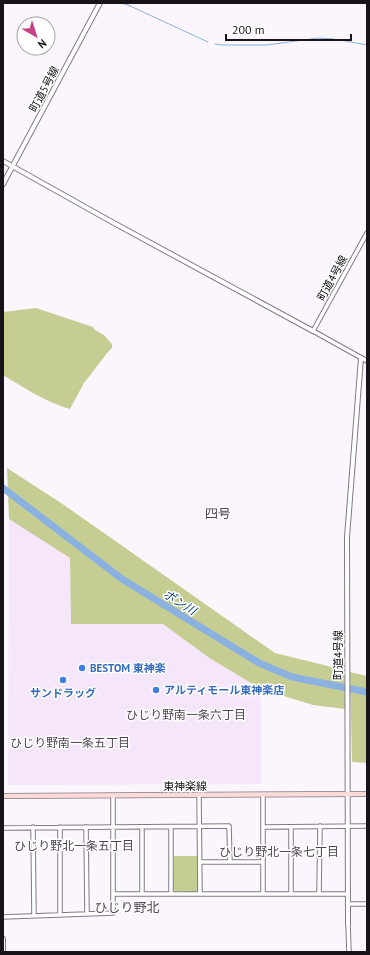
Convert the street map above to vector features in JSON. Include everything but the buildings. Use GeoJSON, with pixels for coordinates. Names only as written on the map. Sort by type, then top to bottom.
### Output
{"type":"FeatureCollection","features":[{"type":"Feature","properties":{"kind":"main road","name":"東神楽線"},"geometry":{"type":"LineString","coordinates":[[3,796],[367,794]]}},
{"type":"Feature","properties":{"kind":"street","name":"町道5号線"},"geometry":{"type":"LineString","coordinates":[[3,184],[100,3]]}},
{"type":"Feature","properties":{"kind":"street"},"geometry":{"type":"LineString","coordinates":[[3,162],[367,361]]}},
{"type":"Feature","properties":{"kind":"street","name":"町道4号線"},"geometry":{"type":"LineString","coordinates":[[313,331],[367,233]]}},
{"type":"Feature","properties":{"kind":"street","name":"町道4号線"},"geometry":{"type":"LineString","coordinates":[[349,952],[347,538],[361,358]]}},
{"type":"Feature","properties":{"kind":"street"},"geometry":{"type":"LineString","coordinates":[[200,795],[200,894]]}},
{"type":"Feature","properties":{"kind":"street"},"geometry":{"type":"LineString","coordinates":[[263,795],[263,894]]}},
{"type":"Feature","properties":{"kind":"street"},"geometry":{"type":"LineString","coordinates":[[3,917],[113,913],[113,796]]}},
{"type":"Feature","properties":{"kind":"street"},"geometry":{"type":"LineString","coordinates":[[3,828],[229,826],[230,862]]}},
{"type":"Feature","properties":{"kind":"street"},"geometry":{"type":"LineString","coordinates":[[319,894],[320,826]]}},
{"type":"Feature","properties":{"kind":"street"},"geometry":{"type":"LineString","coordinates":[[263,827],[367,826]]}},
{"type":"Feature","properties":{"kind":"street"},"geometry":{"type":"LineString","coordinates":[[33,827],[34,916]]}},
{"type":"Feature","properties":{"kind":"street"},"geometry":{"type":"LineString","coordinates":[[60,827],[60,914]]}},
{"type":"Feature","properties":{"kind":"street"},"geometry":{"type":"LineString","coordinates":[[86,827],[87,914]]}},
{"type":"Feature","properties":{"kind":"street"},"geometry":{"type":"LineString","coordinates":[[142,827],[142,894]]}},
{"type":"Feature","properties":{"kind":"street"},"geometry":{"type":"LineString","coordinates":[[171,827],[171,894]]}},
{"type":"Feature","properties":{"kind":"street"},"geometry":{"type":"LineString","coordinates":[[291,827],[291,894]]}},
{"type":"Feature","properties":{"kind":"street"},"geometry":{"type":"LineString","coordinates":[[200,862],[263,862]]}},
{"type":"Feature","properties":{"kind":"street"},"geometry":{"type":"LineString","coordinates":[[113,894],[348,894]]}},
{"type":"Feature","properties":{"kind":"street"},"geometry":{"type":"LineString","coordinates":[[348,904],[367,904]]}},
{"type":"Feature","properties":{"kind":"street"},"geometry":{"type":"LineString","coordinates":[[3,939],[3,952]]}},
{"type":"Feature","properties":{"kind":"shaded area"},"geometry":{"type":"Polygon","coordinates":[[[9,519],[70,558],[71,624],[163,624],[211,658],[261,689],[261,784],[8,785],[9,519]]]}},
{"type":"Feature","properties":{"kind":"green space"},"geometry":{"type":"Polygon","coordinates":[[[36,308],[93,327],[95,330],[104,335],[112,344],[112,348],[84,383],[70,409],[44,399],[3,375],[3,312],[36,308]]]}},
{"type":"Feature","properties":{"kind":"green space"},"geometry":{"type":"Polygon","coordinates":[[[7,468],[64,505],[275,653],[344,670],[345,709],[313,705],[261,689],[211,659],[163,624],[71,624],[70,558],[9,519],[7,468]]]}},
{"type":"Feature","properties":{"kind":"green space"},"geometry":{"type":"Polygon","coordinates":[[[350,672],[367,676],[367,763],[352,762],[350,672]]]}},
{"type":"Feature","properties":{"kind":"green space"},"geometry":{"type":"Polygon","coordinates":[[[174,856],[198,856],[198,889],[196,892],[175,891],[173,889],[174,856]]]}},
{"type":"Feature","properties":{"kind":"waterway"},"geometry":{"type":"LineString","coordinates":[[121,3],[208,42]]}},
{"type":"Feature","properties":{"kind":"waterway"},"geometry":{"type":"LineString","coordinates":[[215,44],[267,45],[318,38],[334,39]]}},
{"type":"Feature","properties":{"kind":"waterway"},"geometry":{"type":"LineString","coordinates":[[345,41],[367,45]]}},
{"type":"Feature","properties":{"kind":"waterway","name":"ポン川"},"geometry":{"type":"LineString","coordinates":[[3,488],[122,579],[259,663],[292,677],[367,692]]}},
{"type":"Feature","properties":{"kind":"place","name":"BESTOM 東神楽"},"geometry":{"type":"Point","coordinates":[82,668]}},
{"type":"Feature","properties":{"kind":"place","name":"サンドラッグ"},"geometry":{"type":"Point","coordinates":[63,680]}},
{"type":"Feature","properties":{"kind":"place","name":"アルティモール東神楽店"},"geometry":{"type":"Point","coordinates":[156,690]}},
{"type":"Feature","properties":{"kind":"district","name":"四号"},"geometry":{"type":"Point","coordinates":[218,513]}},
{"type":"Feature","properties":{"kind":"district","name":"ひじり野南一条六丁目"},"geometry":{"type":"Point","coordinates":[186,714]}},
{"type":"Feature","properties":{"kind":"district","name":"ひじり野南一条五丁目"},"geometry":{"type":"Point","coordinates":[70,742]}},
{"type":"Feature","properties":{"kind":"district","name":"ひじり野北一条五丁目"},"geometry":{"type":"Point","coordinates":[74,845]}},
{"type":"Feature","properties":{"kind":"district","name":"ひじり野北一条七丁目"},"geometry":{"type":"Point","coordinates":[279,851]}},
{"type":"Feature","properties":{"kind":"district","name":"ひじり野北"},"geometry":{"type":"Point","coordinates":[127,907]}}]}
